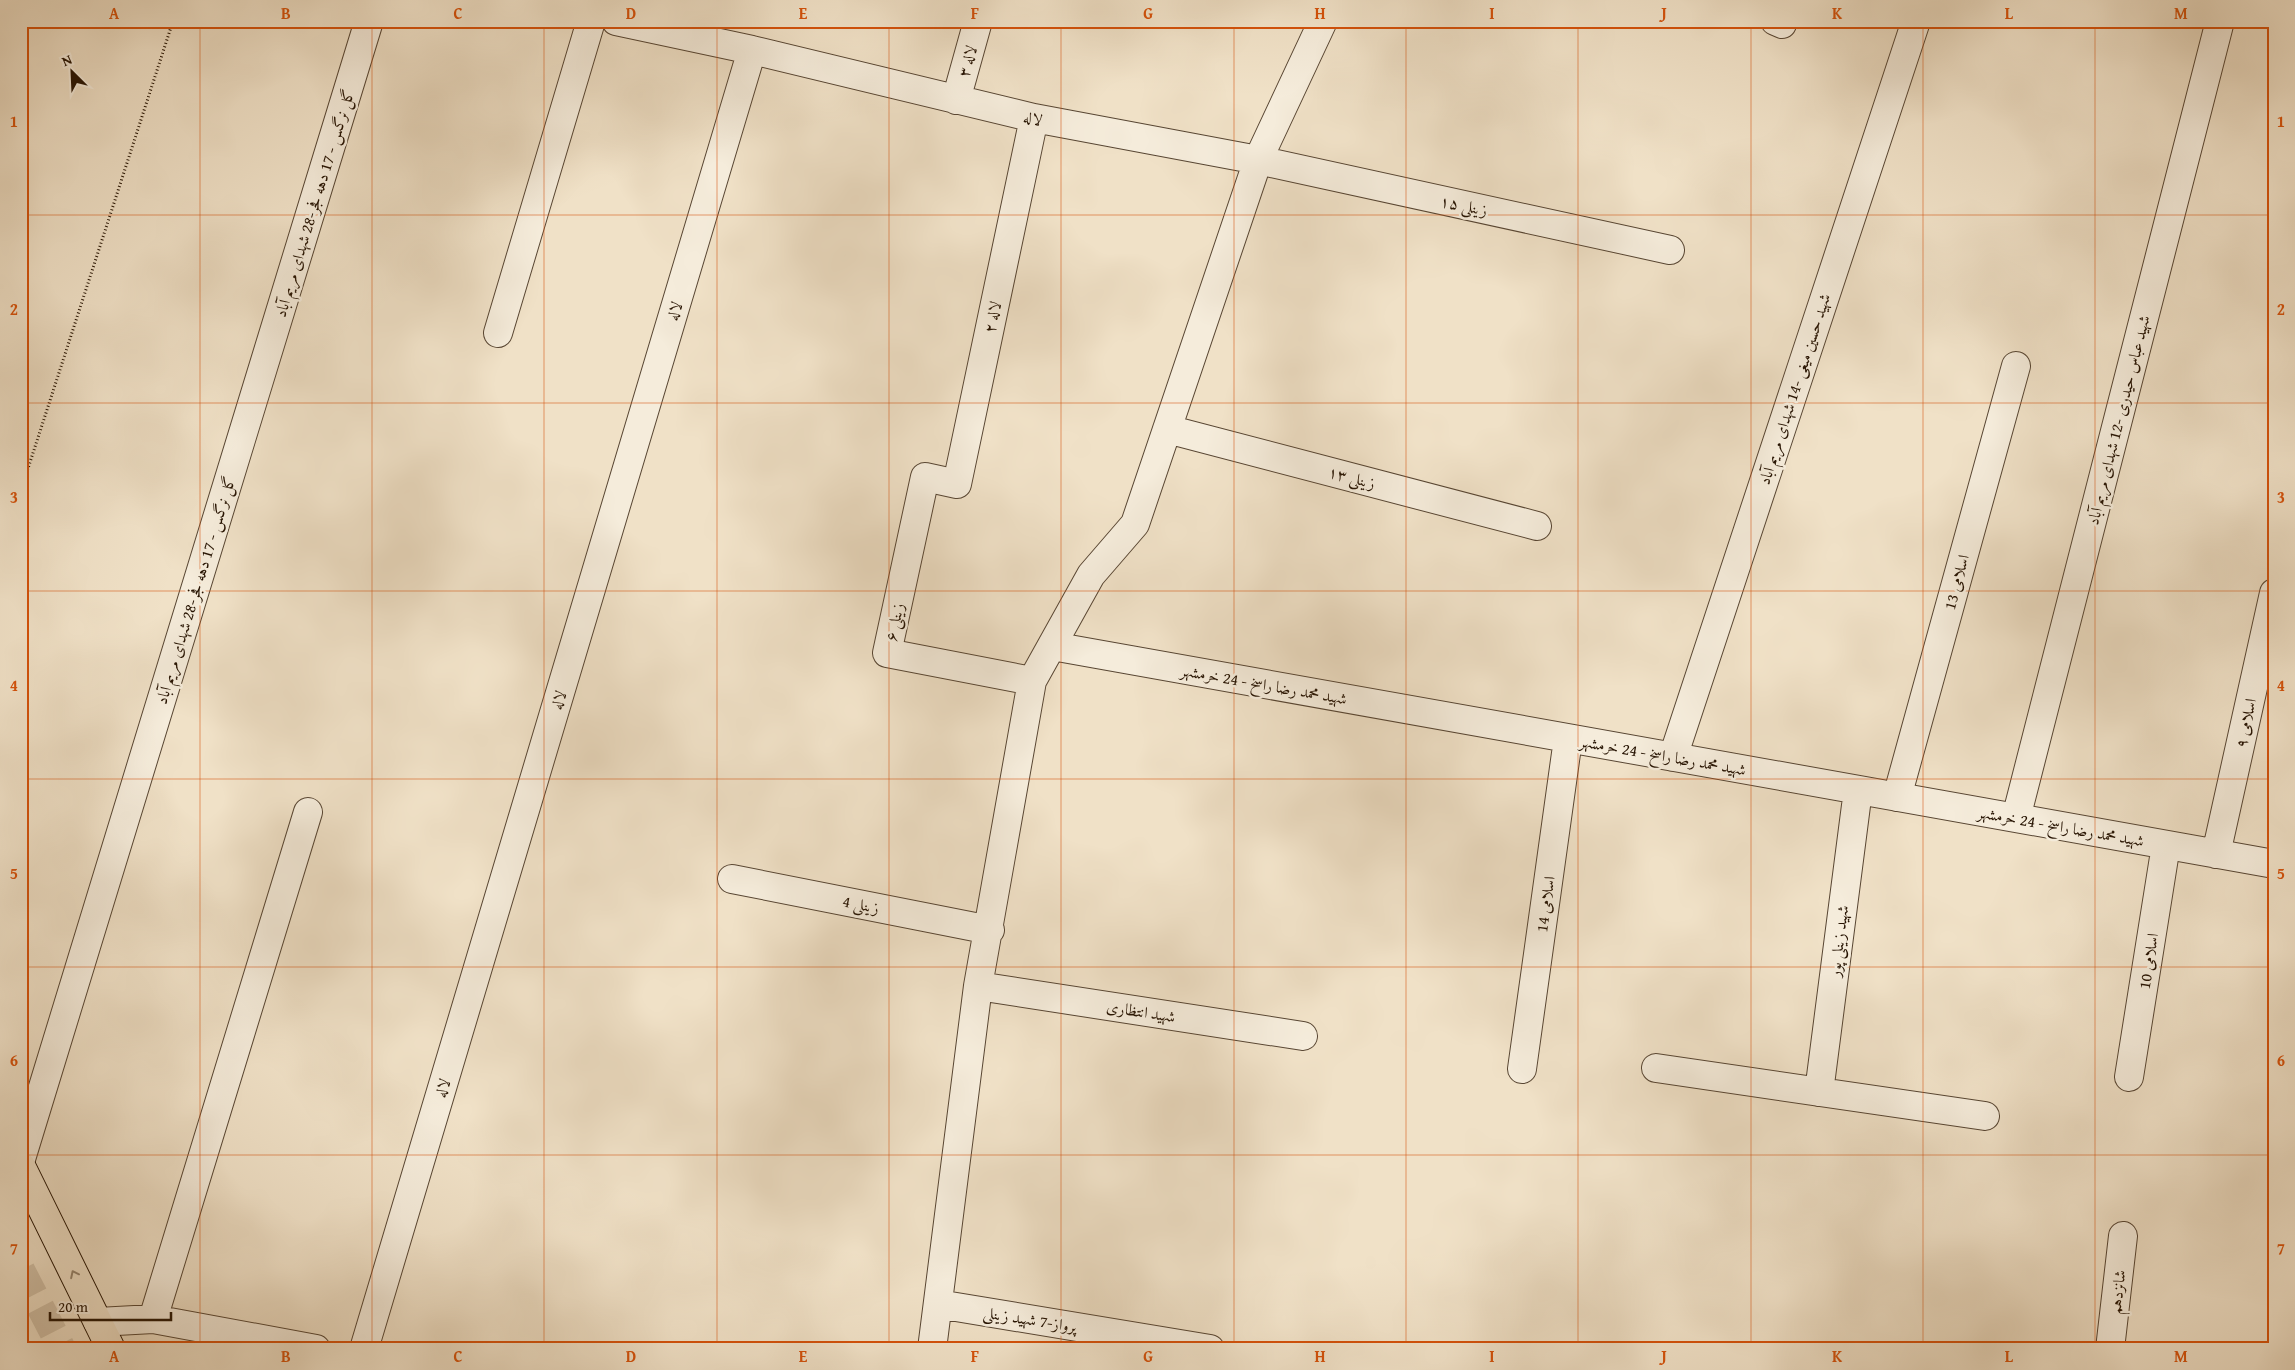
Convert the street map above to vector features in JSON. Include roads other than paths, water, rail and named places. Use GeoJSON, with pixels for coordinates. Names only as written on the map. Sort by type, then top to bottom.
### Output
{"type":"FeatureCollection","features":[{"type":"Feature","properties":{"kind":"main road"},"geometry":{"type":"LineString","coordinates":[[21,1166],[111,1349]]}},
{"type":"Feature","properties":{"kind":"street","name":"گل نرگس - 17 دهه فجر-28 شهدای مریم آباد"},"geometry":{"type":"LineString","coordinates":[[21,1159],[369,21]]}},
{"type":"Feature","properties":{"kind":"street"},"geometry":{"type":"LineString","coordinates":[[498,333],[591,21]]}},
{"type":"Feature","properties":{"kind":"street","name":"لاله"},"geometry":{"type":"LineString","coordinates":[[616,21],[752,50],[1034,118],[1258,160]]}},
{"type":"Feature","properties":{"kind":"street","name":"لاله ۳"},"geometry":{"type":"LineString","coordinates":[[956,100],[978,21]]}},
{"type":"Feature","properties":{"kind":"street"},"geometry":{"type":"LineString","coordinates":[[932,1349],[978,986],[990,930],[1032,681],[1091,575],[1135,524],[1258,160],[1323,21]]}},
{"type":"Feature","properties":{"kind":"street","name":"شهید حسین میغی -14 شهدای مریم آباد"},"geometry":{"type":"LineString","coordinates":[[1673,757],[1916,21]]}},
{"type":"Feature","properties":{"kind":"street","name":"شهید عباس حیدری -12 شهدای مریم آباد"},"geometry":{"type":"LineString","coordinates":[[2016,818],[2220,21]]}},
{"type":"Feature","properties":{"kind":"street","name":"لاله"},"geometry":{"type":"LineString","coordinates":[[364,1349],[752,50]]}},
{"type":"Feature","properties":{"kind":"street","name":"لاله ۲"},"geometry":{"type":"LineString","coordinates":[[925,477],[957,484],[1034,118]]}},
{"type":"Feature","properties":{"kind":"street","name":"زینلی ۱۵"},"geometry":{"type":"LineString","coordinates":[[1258,160],[1670,250]]}},
{"type":"Feature","properties":{"kind":"street","name":"اسلامی 13"},"geometry":{"type":"LineString","coordinates":[[1897,797],[2016,366]]}},
{"type":"Feature","properties":{"kind":"street","name":"زینلی ۱۳"},"geometry":{"type":"LineString","coordinates":[[1167,428],[1537,526]]}},
{"type":"Feature","properties":{"kind":"street","name":"زینلی ۶"},"geometry":{"type":"LineString","coordinates":[[925,477],[887,653],[1032,681]]}},
{"type":"Feature","properties":{"kind":"street","name":"اسلامی ۹"},"geometry":{"type":"LineString","coordinates":[[2216,854],[2274,593]]}},
{"type":"Feature","properties":{"kind":"street","name":"شهید محمد رضا راسخ - 24 خرمشهر"},"geometry":{"type":"LineString","coordinates":[[1052,646],[2274,864]]}},
{"type":"Feature","properties":{"kind":"street","name":"اسلامی 14"},"geometry":{"type":"LineString","coordinates":[[1522,1069],[1568,738]]}},
{"type":"Feature","properties":{"kind":"street","name":"شهید زینلی پور"},"geometry":{"type":"LineString","coordinates":[[1819,1092],[1858,790]]}},
{"type":"Feature","properties":{"kind":"street"},"geometry":{"type":"LineString","coordinates":[[153,1319],[308,812]]}},
{"type":"Feature","properties":{"kind":"street","name":"اسلامی 10"},"geometry":{"type":"LineString","coordinates":[[2130,1077],[2166,845]]}},
{"type":"Feature","properties":{"kind":"street","name":"زینلی 4"},"geometry":{"type":"LineString","coordinates":[[732,879],[990,930]]}},
{"type":"Feature","properties":{"kind":"street","name":"شهید انتظاری"},"geometry":{"type":"LineString","coordinates":[[978,986],[1303,1036]]}},
{"type":"Feature","properties":{"kind":"street"},"geometry":{"type":"LineString","coordinates":[[1656,1068],[1985,1116]]}},
{"type":"Feature","properties":{"kind":"street","name":"شانزدهم"},"geometry":{"type":"LineString","coordinates":[[2110,1349],[2123,1236]]}},
{"type":"Feature","properties":{"kind":"street","name":"پرواز-7 شهید زینلی"},"geometry":{"type":"LineString","coordinates":[[938,1304],[1210,1349]]}},
{"type":"Feature","properties":{"kind":"street"},"geometry":{"type":"LineString","coordinates":[[98,1322],[153,1319],[316,1349]]}},
{"type":"Feature","properties":{"kind":"tunnel"},"geometry":{"type":"LineString","coordinates":[[21,1270],[62,1349]]}}]}
